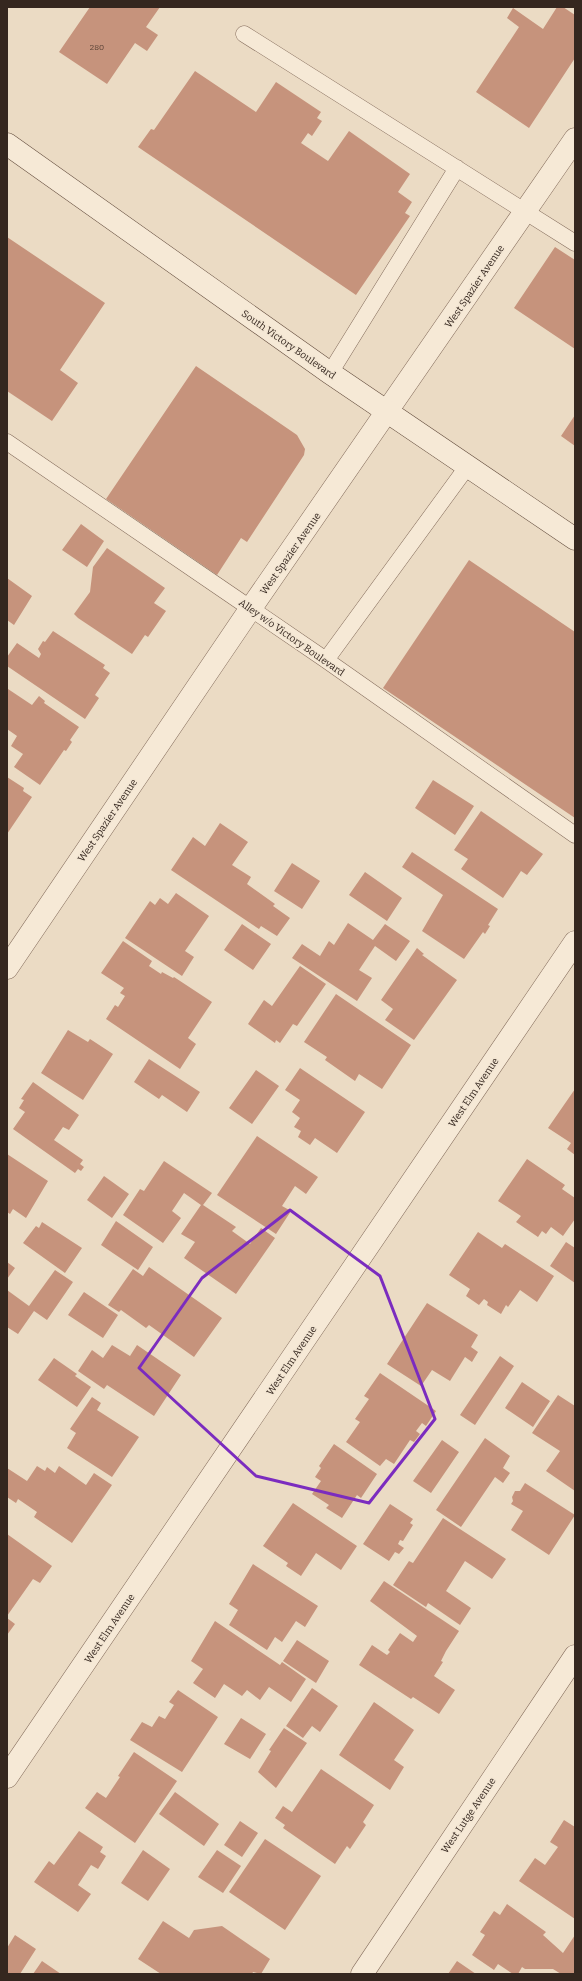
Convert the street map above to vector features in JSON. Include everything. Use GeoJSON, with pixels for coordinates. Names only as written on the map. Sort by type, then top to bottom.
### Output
{"type":"FeatureCollection","features":[{"type":"Feature","properties":{"kind":"street","name":"West Spazier Avenue"},"geometry":{"type":"LineString","coordinates":[[7,968],[251,608],[575,139]]}},
{"type":"Feature","properties":{"kind":"street","name":"South Victory Boulevard"},"geometry":{"type":"LineString","coordinates":[[7,144],[387,413],[575,539]]}},
{"type":"Feature","properties":{"kind":"street","name":"West Elm Avenue"},"geometry":{"type":"LineString","coordinates":[[7,1777],[575,942]]}},
{"type":"Feature","properties":{"kind":"street","name":"West Lutge Avenue"},"geometry":{"type":"LineString","coordinates":[[362,1974],[575,1656]]}},
{"type":"Feature","properties":{"kind":"lane"},"geometry":{"type":"LineString","coordinates":[[244,34],[575,243]]}},
{"type":"Feature","properties":{"kind":"lane"},"geometry":{"type":"LineString","coordinates":[[330,373],[457,168]]}},
{"type":"Feature","properties":{"kind":"lane","name":"Alley w/o Victory Boulevard"},"geometry":{"type":"LineString","coordinates":[[7,442],[251,608],[575,835]]}},
{"type":"Feature","properties":{"kind":"lane"},"geometry":{"type":"LineString","coordinates":[[326,660],[467,467]]}},
{"type":"Feature","properties":{"kind":"highlighted area"},"geometry":{"type":"Polygon","coordinates":[[[290,1210],[380,1276],[435,1419],[369,1503],[256,1476],[139,1368],[202,1278],[290,1210]]]}},
{"type":"Feature","properties":{"kind":"building"},"geometry":{"type":"Polygon","coordinates":[[[90,7],[160,7],[146,27],[158,35],[147,51],[135,43],[107,84],[59,52],[90,7]]]}},
{"type":"Feature","properties":{"kind":"building"},"geometry":{"type":"Polygon","coordinates":[[[557,7],[563,7],[575,15],[575,58],[529,128],[476,92],[519,27],[507,18],[513,8],[543,29],[557,7]]]}},
{"type":"Feature","properties":{"kind":"building"},"geometry":{"type":"Polygon","coordinates":[[[195,71],[256,112],[276,82],[321,112],[317,118],[322,121],[312,136],[308,133],[301,143],[328,161],[349,131],[410,174],[398,192],[412,202],[405,213],[410,216],[356,295],[138,147],[151,129],[154,130],[195,71]]]}},
{"type":"Feature","properties":{"kind":"building"},"geometry":{"type":"Polygon","coordinates":[[[7,237],[105,303],[60,370],[78,383],[52,421],[7,391],[7,237]]]}},
{"type":"Feature","properties":{"kind":"building"},"geometry":{"type":"Polygon","coordinates":[[[555,247],[575,260],[575,349],[514,308],[555,247]]]}},
{"type":"Feature","properties":{"kind":"building"},"geometry":{"type":"Polygon","coordinates":[[[196,366],[297,435],[305,449],[304,455],[247,542],[241,538],[217,575],[106,499],[196,366]]]}},
{"type":"Feature","properties":{"kind":"building"},"geometry":{"type":"Polygon","coordinates":[[[575,415],[575,446],[561,436],[575,415]]]}},
{"type":"Feature","properties":{"kind":"building"},"geometry":{"type":"Polygon","coordinates":[[[81,524],[104,541],[87,567],[62,550],[81,524]]]}},
{"type":"Feature","properties":{"kind":"building"},"geometry":{"type":"Polygon","coordinates":[[[107,548],[165,588],[154,603],[166,611],[148,637],[145,635],[132,654],[74,614],[90,592],[93,567],[107,548]]]}},
{"type":"Feature","properties":{"kind":"building"},"geometry":{"type":"Polygon","coordinates":[[[469,560],[575,632],[575,818],[383,688],[469,560]]]}},
{"type":"Feature","properties":{"kind":"building"},"geometry":{"type":"Polygon","coordinates":[[[7,578],[32,596],[14,625],[7,620],[7,578]]]}},
{"type":"Feature","properties":{"kind":"building"},"geometry":{"type":"Polygon","coordinates":[[[53,631],[105,665],[103,668],[110,673],[95,695],[99,698],[85,719],[7,666],[7,657],[17,643],[39,658],[41,654],[38,649],[43,641],[45,642],[53,631]]]}},
{"type":"Feature","properties":{"kind":"building"},"geometry":{"type":"Polygon","coordinates":[[[8,689],[32,705],[39,696],[45,701],[44,703],[79,727],[70,740],[72,742],[66,751],[64,750],[40,785],[14,767],[23,754],[11,746],[17,736],[7,729],[8,689]]]}},
{"type":"Feature","properties":{"kind":"building"},"geometry":{"type":"Polygon","coordinates":[[[7,777],[24,788],[23,791],[32,797],[7,834],[7,777]]]}},
{"type":"Feature","properties":{"kind":"building"},"geometry":{"type":"Polygon","coordinates":[[[433,780],[474,806],[455,835],[415,808],[433,780]]]}},
{"type":"Feature","properties":{"kind":"building"},"geometry":{"type":"Polygon","coordinates":[[[481,811],[543,854],[527,875],[521,871],[503,898],[461,869],[468,859],[454,850],[481,811]]]}},
{"type":"Feature","properties":{"kind":"building"},"geometry":{"type":"Polygon","coordinates":[[[220,823],[248,842],[232,865],[251,877],[247,884],[275,904],[273,906],[290,918],[277,936],[261,926],[259,929],[171,870],[193,837],[205,846],[220,823]]]}},
{"type":"Feature","properties":{"kind":"building"},"geometry":{"type":"Polygon","coordinates":[[[412,852],[498,909],[488,925],[490,926],[485,934],[483,932],[464,959],[422,931],[443,895],[402,867],[412,852]]]}},
{"type":"Feature","properties":{"kind":"building"},"geometry":{"type":"Polygon","coordinates":[[[292,863],[320,881],[302,909],[274,891],[292,863]]]}},
{"type":"Feature","properties":{"kind":"building"},"geometry":{"type":"Polygon","coordinates":[[[365,872],[402,898],[387,921],[349,895],[365,872]]]}},
{"type":"Feature","properties":{"kind":"building"},"geometry":{"type":"Polygon","coordinates":[[[176,893],[209,916],[185,951],[194,957],[182,976],[125,938],[150,901],[155,905],[160,898],[168,904],[176,893]]]}},
{"type":"Feature","properties":{"kind":"building"},"geometry":{"type":"Polygon","coordinates":[[[348,923],[373,940],[385,924],[410,941],[396,961],[375,946],[359,970],[372,978],[357,1001],[292,958],[302,944],[320,956],[329,941],[334,945],[348,923]]]}},
{"type":"Feature","properties":{"kind":"building"},"geometry":{"type":"Polygon","coordinates":[[[242,924],[271,944],[253,970],[224,950],[242,924]]]}},
{"type":"Feature","properties":{"kind":"building"},"geometry":{"type":"Polygon","coordinates":[[[123,941],[152,961],[149,966],[161,974],[162,972],[173,978],[174,977],[212,1002],[188,1038],[196,1044],[180,1069],[106,1019],[115,1005],[118,1007],[125,996],[120,993],[124,988],[101,973],[123,941]]]}},
{"type":"Feature","properties":{"kind":"building"},"geometry":{"type":"Polygon","coordinates":[[[417,948],[424,954],[422,955],[457,980],[414,1040],[385,1020],[393,1009],[381,1000],[417,948]]]}},
{"type":"Feature","properties":{"kind":"building"},"geometry":{"type":"Polygon","coordinates":[[[300,966],[326,984],[297,1026],[293,1024],[280,1043],[276,1040],[275,1043],[248,1024],[264,1000],[272,1006],[300,966]]]}},
{"type":"Feature","properties":{"kind":"building"},"geometry":{"type":"Polygon","coordinates":[[[336,994],[411,1045],[382,1089],[359,1074],[355,1081],[325,1060],[327,1057],[304,1042],[336,994]]]}},
{"type":"Feature","properties":{"kind":"building"},"geometry":{"type":"Polygon","coordinates":[[[68,1030],[88,1042],[90,1039],[113,1054],[83,1100],[41,1073],[68,1030]]]}},
{"type":"Feature","properties":{"kind":"building"},"geometry":{"type":"Polygon","coordinates":[[[149,1059],[200,1092],[187,1112],[162,1095],[159,1099],[134,1082],[149,1059]]]}},
{"type":"Feature","properties":{"kind":"building"},"geometry":{"type":"Polygon","coordinates":[[[300,1068],[365,1112],[337,1153],[315,1138],[310,1145],[298,1137],[301,1131],[294,1127],[300,1118],[292,1112],[300,1100],[285,1090],[300,1068]]]}},
{"type":"Feature","properties":{"kind":"building"},"geometry":{"type":"Polygon","coordinates":[[[256,1070],[279,1086],[252,1124],[229,1108],[256,1070]]]}},
{"type":"Feature","properties":{"kind":"building"},"geometry":{"type":"Polygon","coordinates":[[[33,1082],[79,1115],[69,1130],[63,1127],[54,1140],[83,1160],[80,1164],[84,1167],[81,1171],[78,1169],[75,1173],[13,1129],[25,1112],[19,1108],[24,1100],[21,1099],[33,1082]]]}},
{"type":"Feature","properties":{"kind":"building"},"geometry":{"type":"Polygon","coordinates":[[[575,1089],[575,1155],[567,1149],[571,1143],[548,1128],[575,1089]]]}},
{"type":"Feature","properties":{"kind":"building"},"geometry":{"type":"Polygon","coordinates":[[[257,1136],[318,1177],[306,1194],[295,1186],[282,1206],[291,1211],[276,1234],[217,1195],[257,1136]]]}},
{"type":"Feature","properties":{"kind":"building"},"geometry":{"type":"Polygon","coordinates":[[[7,1154],[48,1181],[26,1218],[13,1209],[10,1214],[7,1212],[7,1154]]]}},
{"type":"Feature","properties":{"kind":"building"},"geometry":{"type":"Polygon","coordinates":[[[527,1159],[565,1185],[562,1189],[575,1198],[575,1219],[563,1236],[551,1227],[546,1234],[542,1231],[538,1237],[516,1222],[521,1216],[498,1201],[527,1159]]]}},
{"type":"Feature","properties":{"kind":"building"},"geometry":{"type":"Polygon","coordinates":[[[164,1161],[212,1193],[203,1205],[236,1227],[232,1231],[250,1244],[261,1228],[275,1238],[236,1294],[184,1258],[195,1242],[181,1234],[201,1205],[184,1193],[172,1211],[181,1218],[163,1243],[123,1215],[140,1189],[144,1191],[164,1161]]]}},
{"type":"Feature","properties":{"kind":"building"},"geometry":{"type":"Polygon","coordinates":[[[104,1176],[129,1194],[112,1218],[87,1200],[104,1176]]]}},
{"type":"Feature","properties":{"kind":"building"},"geometry":{"type":"Polygon","coordinates":[[[116,1221],[153,1247],[138,1270],[101,1245],[116,1221]]]}},
{"type":"Feature","properties":{"kind":"building"},"geometry":{"type":"Polygon","coordinates":[[[42,1222],[82,1248],[65,1273],[23,1243],[36,1226],[39,1228],[42,1222]]]}},
{"type":"Feature","properties":{"kind":"building"},"geometry":{"type":"Polygon","coordinates":[[[478,1232],[502,1248],[505,1244],[554,1276],[537,1302],[520,1290],[508,1307],[506,1305],[501,1314],[487,1305],[488,1302],[484,1299],[479,1305],[466,1296],[470,1289],[449,1275],[478,1232]]]}},
{"type":"Feature","properties":{"kind":"building"},"geometry":{"type":"Polygon","coordinates":[[[566,1242],[575,1248],[575,1283],[550,1266],[566,1242]]]}},
{"type":"Feature","properties":{"kind":"building"},"geometry":{"type":"Polygon","coordinates":[[[7,1262],[15,1268],[7,1279],[7,1262]]]}},
{"type":"Feature","properties":{"kind":"building"},"geometry":{"type":"Polygon","coordinates":[[[149,1267],[222,1318],[194,1357],[149,1325],[146,1328],[121,1310],[119,1312],[108,1305],[133,1269],[143,1276],[149,1267]]]}},
{"type":"Feature","properties":{"kind":"building"},"geometry":{"type":"Polygon","coordinates":[[[55,1270],[73,1282],[47,1320],[34,1311],[18,1334],[7,1327],[7,1290],[29,1306],[55,1270]]]}},
{"type":"Feature","properties":{"kind":"building"},"geometry":{"type":"Polygon","coordinates":[[[84,1292],[118,1315],[103,1338],[68,1315],[84,1292]]]}},
{"type":"Feature","properties":{"kind":"building"},"geometry":{"type":"Polygon","coordinates":[[[427,1303],[478,1335],[471,1347],[478,1352],[472,1362],[465,1357],[450,1381],[432,1370],[421,1386],[387,1364],[427,1303]]]}},
{"type":"Feature","properties":{"kind":"building"},"geometry":{"type":"Polygon","coordinates":[[[112,1345],[130,1356],[137,1345],[181,1375],[154,1416],[107,1385],[104,1389],[78,1371],[92,1350],[103,1358],[112,1345]]]}},
{"type":"Feature","properties":{"kind":"building"},"geometry":{"type":"Polygon","coordinates":[[[500,1356],[514,1366],[475,1425],[460,1415],[500,1356]]]}},
{"type":"Feature","properties":{"kind":"building"},"geometry":{"type":"Polygon","coordinates":[[[54,1358],[77,1374],[75,1376],[91,1387],[77,1407],[38,1380],[54,1358]]]}},
{"type":"Feature","properties":{"kind":"building"},"geometry":{"type":"Polygon","coordinates":[[[380,1373],[436,1411],[426,1426],[422,1423],[416,1431],[420,1434],[414,1442],[410,1440],[394,1464],[386,1459],[380,1466],[346,1442],[360,1422],[355,1419],[369,1399],[364,1396],[380,1373]]]}},
{"type":"Feature","properties":{"kind":"building"},"geometry":{"type":"Polygon","coordinates":[[[522,1382],[550,1401],[533,1427],[505,1408],[522,1382]]]}},
{"type":"Feature","properties":{"kind":"building"},"geometry":{"type":"Polygon","coordinates":[[[558,1395],[575,1406],[575,1491],[546,1471],[560,1451],[532,1433],[558,1395]]]}},
{"type":"Feature","properties":{"kind":"building"},"geometry":{"type":"Polygon","coordinates":[[[92,1397],[101,1403],[97,1410],[139,1437],[112,1477],[67,1448],[76,1433],[70,1429],[92,1397]]]}},
{"type":"Feature","properties":{"kind":"building"},"geometry":{"type":"Polygon","coordinates":[[[485,1438],[510,1456],[503,1468],[510,1473],[503,1483],[495,1477],[461,1527],[436,1510],[485,1438]]]}},
{"type":"Feature","properties":{"kind":"building"},"geometry":{"type":"Polygon","coordinates":[[[442,1440],[459,1452],[431,1493],[413,1481],[442,1440]]]}},
{"type":"Feature","properties":{"kind":"building"},"geometry":{"type":"Polygon","coordinates":[[[334,1444],[377,1474],[361,1498],[357,1495],[342,1518],[326,1508],[329,1505],[312,1494],[321,1481],[315,1477],[321,1468],[319,1466],[334,1444]]]}},
{"type":"Feature","properties":{"kind":"building"},"geometry":{"type":"Polygon","coordinates":[[[37,1466],[45,1471],[47,1467],[55,1473],[59,1466],[86,1485],[94,1473],[112,1485],[72,1543],[34,1517],[37,1512],[18,1499],[16,1503],[7,1497],[7,1468],[27,1481],[37,1466]]]}},
{"type":"Feature","properties":{"kind":"building"},"geometry":{"type":"Polygon","coordinates":[[[525,1483],[575,1515],[549,1555],[511,1530],[523,1511],[511,1504],[513,1501],[512,1497],[515,1491],[520,1491],[525,1483]]]}},
{"type":"Feature","properties":{"kind":"building"},"geometry":{"type":"Polygon","coordinates":[[[293,1503],[357,1546],[341,1570],[316,1553],[301,1576],[286,1566],[288,1563],[263,1546],[293,1503]]]}},
{"type":"Feature","properties":{"kind":"building"},"geometry":{"type":"Polygon","coordinates":[[[390,1504],[413,1519],[410,1523],[413,1525],[403,1541],[400,1540],[398,1544],[404,1548],[399,1554],[395,1552],[389,1561],[363,1544],[390,1504]]]}},
{"type":"Feature","properties":{"kind":"building"},"geometry":{"type":"Polygon","coordinates":[[[443,1518],[506,1559],[492,1579],[465,1561],[446,1591],[471,1608],[460,1625],[428,1603],[426,1607],[393,1585],[409,1561],[413,1563],[443,1518]]]}},
{"type":"Feature","properties":{"kind":"building"},"geometry":{"type":"Polygon","coordinates":[[[7,1534],[52,1566],[40,1583],[33,1579],[7,1616],[7,1534]]]}},
{"type":"Feature","properties":{"kind":"building"},"geometry":{"type":"Polygon","coordinates":[[[253,1564],[318,1606],[305,1627],[296,1621],[282,1642],[275,1637],[267,1650],[229,1625],[238,1610],[229,1604],[253,1564]]]}},
{"type":"Feature","properties":{"kind":"building"},"geometry":{"type":"Polygon","coordinates":[[[384,1581],[459,1631],[446,1651],[441,1661],[443,1662],[434,1676],[455,1690],[439,1714],[413,1697],[411,1699],[359,1665],[372,1645],[387,1655],[390,1652],[388,1650],[400,1633],[413,1642],[417,1636],[370,1601],[384,1581]]]}},
{"type":"Feature","properties":{"kind":"building"},"geometry":{"type":"Polygon","coordinates":[[[7,1618],[15,1624],[7,1635],[7,1618]]]}},
{"type":"Feature","properties":{"kind":"building"},"geometry":{"type":"Polygon","coordinates":[[[215,1621],[280,1665],[282,1662],[306,1679],[291,1702],[269,1687],[260,1700],[247,1690],[242,1696],[224,1684],[215,1698],[193,1683],[203,1669],[191,1661],[215,1621]]]}},
{"type":"Feature","properties":{"kind":"building"},"geometry":{"type":"Polygon","coordinates":[[[297,1640],[329,1661],[316,1683],[283,1661],[297,1640]]]}},
{"type":"Feature","properties":{"kind":"building"},"geometry":{"type":"Polygon","coordinates":[[[312,1688],[338,1706],[320,1732],[312,1726],[303,1738],[286,1726],[312,1688]]]}},
{"type":"Feature","properties":{"kind":"building"},"geometry":{"type":"Polygon","coordinates":[[[178,1690],[218,1717],[182,1772],[130,1740],[142,1722],[152,1727],[159,1716],[165,1719],[174,1705],[169,1702],[178,1690]]]}},
{"type":"Feature","properties":{"kind":"building"},"geometry":{"type":"Polygon","coordinates":[[[374,1702],[414,1730],[394,1760],[404,1767],[390,1790],[339,1755],[374,1702]]]}},
{"type":"Feature","properties":{"kind":"building"},"geometry":{"type":"Polygon","coordinates":[[[241,1718],[266,1734],[250,1759],[224,1744],[241,1718]]]}},
{"type":"Feature","properties":{"kind":"building"},"geometry":{"type":"Polygon","coordinates":[[[284,1728],[307,1743],[276,1788],[258,1772],[271,1751],[269,1750],[284,1728]]]}},
{"type":"Feature","properties":{"kind":"building"},"geometry":{"type":"Polygon","coordinates":[[[134,1752],[177,1781],[135,1843],[85,1808],[97,1792],[106,1798],[134,1752]]]}},
{"type":"Feature","properties":{"kind":"building"},"geometry":{"type":"Polygon","coordinates":[[[321,1769],[374,1805],[363,1822],[366,1825],[350,1849],[347,1846],[335,1864],[283,1828],[285,1825],[275,1818],[283,1806],[292,1812],[321,1769]]]}},
{"type":"Feature","properties":{"kind":"building"},"geometry":{"type":"Polygon","coordinates":[[[175,1792],[219,1824],[204,1846],[159,1814],[175,1792]]]}},
{"type":"Feature","properties":{"kind":"building"},"geometry":{"type":"Polygon","coordinates":[[[564,1820],[575,1827],[575,1919],[519,1881],[535,1858],[545,1865],[558,1847],[550,1842],[564,1820]]]}},
{"type":"Feature","properties":{"kind":"building"},"geometry":{"type":"Polygon","coordinates":[[[240,1821],[258,1833],[242,1857],[224,1845],[240,1821]]]}},
{"type":"Feature","properties":{"kind":"building"},"geometry":{"type":"Polygon","coordinates":[[[79,1831],[103,1847],[100,1852],[106,1856],[98,1869],[91,1865],[78,1885],[91,1894],[78,1912],[34,1882],[49,1861],[54,1865],[79,1831]]]}},
{"type":"Feature","properties":{"kind":"building"},"geometry":{"type":"Polygon","coordinates":[[[265,1839],[321,1876],[285,1930],[229,1892],[265,1839]]]}},
{"type":"Feature","properties":{"kind":"building"},"geometry":{"type":"Polygon","coordinates":[[[143,1850],[170,1869],[148,1901],[121,1883],[143,1850]]]}},
{"type":"Feature","properties":{"kind":"building"},"geometry":{"type":"Polygon","coordinates":[[[217,1850],[241,1866],[223,1893],[198,1877],[217,1850]]]}},
{"type":"Feature","properties":{"kind":"building"},"geometry":{"type":"Polygon","coordinates":[[[507,1904],[546,1932],[543,1935],[563,1953],[575,1935],[575,1974],[561,1974],[553,1969],[525,1969],[522,1967],[518,1974],[513,1974],[498,1964],[494,1970],[472,1955],[485,1935],[480,1932],[494,1911],[500,1915],[507,1904]]]}},
{"type":"Feature","properties":{"kind":"building"},"geometry":{"type":"Polygon","coordinates":[[[163,1921],[189,1938],[194,1930],[222,1926],[270,1959],[261,1974],[253,1972],[252,1974],[161,1974],[138,1959],[163,1921]]]}},
{"type":"Feature","properties":{"kind":"building"},"geometry":{"type":"Polygon","coordinates":[[[15,1935],[36,1949],[20,1974],[7,1974],[7,1948],[15,1935]]]}},
{"type":"Feature","properties":{"kind":"building"},"geometry":{"type":"Polygon","coordinates":[[[42,1961],[61,1974],[33,1974],[42,1961]]]}},
{"type":"Feature","properties":{"kind":"building"},"geometry":{"type":"Polygon","coordinates":[[[457,1961],[476,1974],[448,1974],[457,1961]]]}}]}
